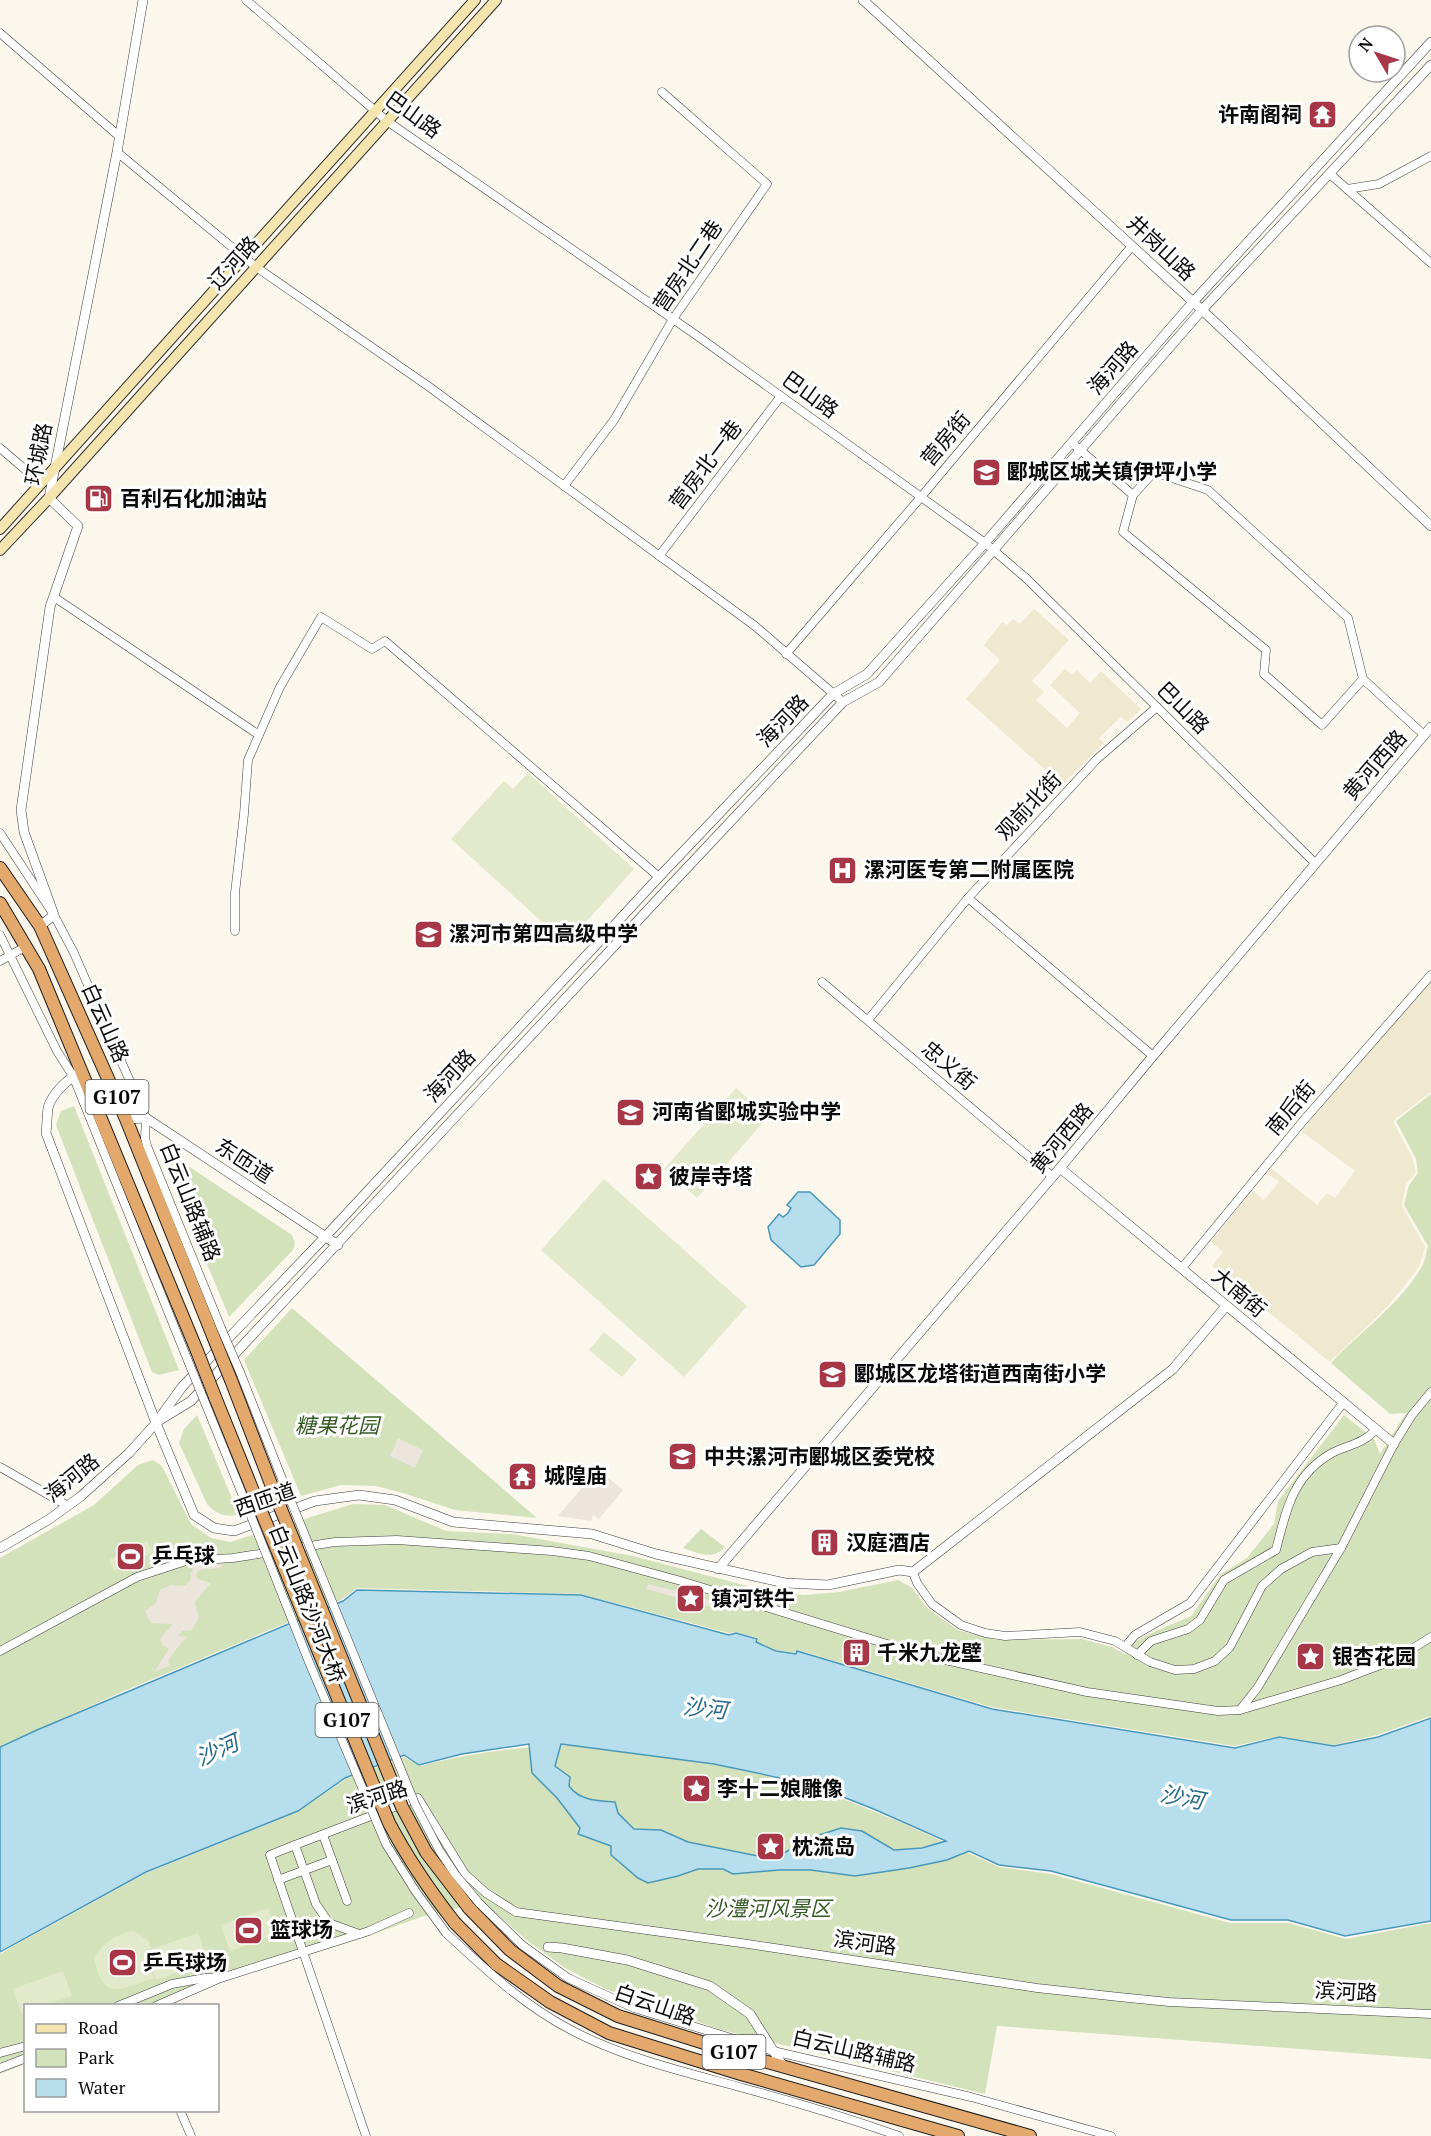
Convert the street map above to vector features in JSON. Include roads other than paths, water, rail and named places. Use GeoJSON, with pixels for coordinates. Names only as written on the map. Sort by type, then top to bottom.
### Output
{"type":"FeatureCollection","features":[{"type":"Feature","properties":{"kind":"highway","name":"白云山路"},"geometry":{"type":"LineString","coordinates":[[0,868],[39,926],[126,1119],[217,1332]]}},
{"type":"Feature","properties":{"kind":"highway","name":"白云山路"},"geometry":{"type":"LineString","coordinates":[[0,903],[39,969],[77,1073],[197,1351],[210,1401]]}},
{"type":"Feature","properties":{"kind":"highway","name":"白云山路沙河大桥"},"geometry":{"type":"LineString","coordinates":[[217,1332],[402,1807],[426,1852],[474,1905]]}},
{"type":"Feature","properties":{"kind":"highway","name":"G107"},"geometry":{"type":"LineString","coordinates":[[210,1401],[254,1508]]}},
{"type":"Feature","properties":{"kind":"highway","name":"白云山路沙河大桥"},"geometry":{"type":"LineString","coordinates":[[254,1508],[388,1823],[407,1858],[455,1923]]}},
{"type":"Feature","properties":{"kind":"highway","name":"白云山路"},"geometry":{"type":"LineString","coordinates":[[474,1905],[510,1950],[558,1986],[618,2016],[783,2066],[1030,2136]]}},
{"type":"Feature","properties":{"kind":"highway","name":"白云山路"},"geometry":{"type":"LineString","coordinates":[[455,1923],[496,1964],[550,2002],[609,2033],[741,2074],[958,2136]]}},
{"type":"Feature","properties":{"kind":"main road","name":"辽河路"},"geometry":{"type":"LineString","coordinates":[[0,529],[475,0]]}},
{"type":"Feature","properties":{"kind":"main road","name":"辽河路"},"geometry":{"type":"LineString","coordinates":[[0,550],[496,0]]}},
{"type":"Feature","properties":{"kind":"street","name":"环城路"},"geometry":{"type":"LineString","coordinates":[[54,915],[24,832],[21,810],[50,607],[78,526],[49,498],[120,137],[143,0]]}},
{"type":"Feature","properties":{"kind":"street","name":"巴山路"},"geometry":{"type":"LineString","coordinates":[[246,0],[387,121],[673,319],[985,543],[1026,579],[1315,863]]}},
{"type":"Feature","properties":{"kind":"street","name":"井岗山路"},"geometry":{"type":"LineString","coordinates":[[863,0],[1203,310],[1431,526]]}},
{"type":"Feature","properties":{"kind":"street"},"geometry":{"type":"LineString","coordinates":[[0,33],[120,137]]}},
{"type":"Feature","properties":{"kind":"street","name":"海河路"},"geometry":{"type":"LineString","coordinates":[[0,1548],[68,1506],[129,1453],[156,1423],[182,1387],[325,1237],[659,877],[833,694],[867,674],[985,543],[1193,302],[1431,42]]}},
{"type":"Feature","properties":{"kind":"street","name":"海河路"},"geometry":{"type":"LineString","coordinates":[[156,1423],[191,1401],[843,702],[879,682],[1203,310],[1431,65]]}},
{"type":"Feature","properties":{"kind":"street","name":"营房北二巷"},"geometry":{"type":"LineString","coordinates":[[564,486],[614,420],[673,319],[767,184],[662,92]]}},
{"type":"Feature","properties":{"kind":"street"},"geometry":{"type":"LineString","coordinates":[[117,152],[256,267],[428,386],[755,626],[843,702]]}},
{"type":"Feature","properties":{"kind":"street"},"geometry":{"type":"LineString","coordinates":[[1347,189],[1379,184],[1431,156]]}},
{"type":"Feature","properties":{"kind":"street"},"geometry":{"type":"LineString","coordinates":[[1330,174],[1431,263]]}},
{"type":"Feature","properties":{"kind":"street","name":"营房街"},"geometry":{"type":"LineString","coordinates":[[786,654],[1132,246]]}},
{"type":"Feature","properties":{"kind":"street","name":"营房北一巷"},"geometry":{"type":"LineString","coordinates":[[659,556],[781,396]]}},
{"type":"Feature","properties":{"kind":"street"},"geometry":{"type":"LineString","coordinates":[[1072,443],[1133,495]]}},
{"type":"Feature","properties":{"kind":"street"},"geometry":{"type":"LineString","coordinates":[[0,448],[41,483]]}},
{"type":"Feature","properties":{"kind":"street"},"geometry":{"type":"LineString","coordinates":[[1363,679],[1322,725],[1264,674],[1266,650],[1123,532],[1133,495],[1154,472],[1208,490],[1348,618],[1363,679],[1424,735]]}},
{"type":"Feature","properties":{"kind":"street"},"geometry":{"type":"LineString","coordinates":[[54,597],[259,735]]}},
{"type":"Feature","properties":{"kind":"street"},"geometry":{"type":"LineString","coordinates":[[235,931],[235,893],[248,760],[280,687],[321,617],[372,649],[385,641],[659,877]]}},
{"type":"Feature","properties":{"kind":"street","name":"观前北街"},"geometry":{"type":"LineString","coordinates":[[868,1020],[968,898],[1097,759],[1157,707]]}},
{"type":"Feature","properties":{"kind":"street","name":"黄河西路"},"geometry":{"type":"LineString","coordinates":[[718,1569],[1053,1177],[1431,727]]}},
{"type":"Feature","properties":{"kind":"street","name":"白云山路辅路"},"geometry":{"type":"LineString","coordinates":[[0,833],[54,915],[74,953],[146,1118],[147,1146],[217,1332]]}},
{"type":"Feature","properties":{"kind":"street"},"geometry":{"type":"LineString","coordinates":[[968,898],[1153,1056]]}},
{"type":"Feature","properties":{"kind":"street"},"geometry":{"type":"LineString","coordinates":[[39,926],[54,915]]}},
{"type":"Feature","properties":{"kind":"street"},"geometry":{"type":"LineString","coordinates":[[0,935],[57,1051],[77,1073],[188,1360],[210,1401]]}},
{"type":"Feature","properties":{"kind":"street"},"geometry":{"type":"LineString","coordinates":[[0,961],[26,947]]}},
{"type":"Feature","properties":{"kind":"street","name":"南后街"},"geometry":{"type":"LineString","coordinates":[[1182,1268],[1303,1121],[1431,975]]}},
{"type":"Feature","properties":{"kind":"street","name":"忠义街"},"geometry":{"type":"LineString","coordinates":[[822,982],[1053,1177]]}},
{"type":"Feature","properties":{"kind":"street","name":"西匝道"},"geometry":{"type":"LineString","coordinates":[[77,1073],[60,1088],[49,1105],[46,1133],[156,1423],[194,1515],[214,1528],[234,1531],[315,1501],[359,1495],[395,1500],[453,1522],[592,1534],[656,1554],[785,1583],[828,1585],[899,1570],[914,1572]]}},
{"type":"Feature","properties":{"kind":"street"},"geometry":{"type":"LineString","coordinates":[[126,1119],[146,1118]]}},
{"type":"Feature","properties":{"kind":"street","name":"东匝道"},"geometry":{"type":"LineString","coordinates":[[146,1118],[338,1245]]}},
{"type":"Feature","properties":{"kind":"street","name":"大南街"},"geometry":{"type":"LineString","coordinates":[[1060,1168],[1394,1444]]}},
{"type":"Feature","properties":{"kind":"street"},"geometry":{"type":"LineString","coordinates":[[1226,1306],[1173,1369],[914,1572],[917,1583],[932,1604],[961,1625],[985,1633],[1005,1636],[1080,1632],[1115,1641],[1150,1662],[1175,1671],[1194,1669],[1215,1661],[1230,1647],[1262,1586],[1281,1569],[1312,1552],[1341,1548]]}},
{"type":"Feature","properties":{"kind":"street"},"geometry":{"type":"LineString","coordinates":[[1240,1710],[1258,1687],[1341,1548],[1394,1444],[1412,1415],[1431,1392]]}},
{"type":"Feature","properties":{"kind":"street"},"geometry":{"type":"LineString","coordinates":[[1125,1647],[1136,1635],[1190,1603],[1343,1403]]}},
{"type":"Feature","properties":{"kind":"street"},"geometry":{"type":"LineString","coordinates":[[1137,1655],[1151,1641],[1188,1629],[1200,1620],[1224,1580],[1276,1550],[1288,1502],[1312,1468],[1331,1454],[1369,1438],[1376,1429]]}},
{"type":"Feature","properties":{"kind":"street"},"geometry":{"type":"LineString","coordinates":[[0,1467],[68,1506]]}},
{"type":"Feature","properties":{"kind":"street","name":"白云山路沙河大桥"},"geometry":{"type":"LineString","coordinates":[[254,1508],[309,1662],[386,1844],[416,1892],[446,1933],[496,1980],[531,2006],[571,2030],[677,2070],[854,2120],[899,2136]]}},
{"type":"Feature","properties":{"kind":"street"},"geometry":{"type":"LineString","coordinates":[[0,1651],[137,1577],[186,1561],[233,1558],[335,1542],[398,1540],[552,1551],[588,1556],[681,1581],[923,1655],[1087,1692],[1218,1711],[1240,1710],[1341,1680],[1396,1659],[1431,1637]]}},
{"type":"Feature","properties":{"kind":"street"},"geometry":{"type":"LineString","coordinates":[[1258,1687],[1258,1695],[1269,1702]]}},
{"type":"Feature","properties":{"kind":"street","name":"滨河路"},"geometry":{"type":"LineString","coordinates":[[278,1880],[270,1856],[418,1798],[465,1874],[486,1893],[516,1912],[692,1935],[1036,1988],[1168,2002],[1431,2014]]}},
{"type":"Feature","properties":{"kind":"street"},"geometry":{"type":"LineString","coordinates":[[322,1835],[347,1901]]}},
{"type":"Feature","properties":{"kind":"street"},"geometry":{"type":"LineString","coordinates":[[295,1845],[316,1904],[329,1923],[359,1934]]}},
{"type":"Feature","properties":{"kind":"street"},"geometry":{"type":"LineString","coordinates":[[332,1860],[278,1880],[366,2136]]}},
{"type":"Feature","properties":{"kind":"street","name":"白云山路辅路"},"geometry":{"type":"LineString","coordinates":[[474,1905],[522,1945],[568,1978],[634,2008],[773,2050],[971,2097],[1111,2136]]}},
{"type":"Feature","properties":{"kind":"street"},"geometry":{"type":"LineString","coordinates":[[161,2004],[221,1978],[359,1934],[409,1913]]}},
{"type":"Feature","properties":{"kind":"street"},"geometry":{"type":"LineString","coordinates":[[548,1947],[627,1960],[710,1986],[750,2014],[783,2066]]}},
{"type":"Feature","properties":{"kind":"street"},"geometry":{"type":"LineString","coordinates":[[123,2004],[171,1984],[205,1978],[221,1978]]}},
{"type":"Feature","properties":{"kind":"street"},"geometry":{"type":"LineString","coordinates":[[0,2053],[24,2047]]}},
{"type":"Feature","properties":{"kind":"street"},"geometry":{"type":"LineString","coordinates":[[0,2067],[24,2059]]}},
{"type":"Feature","properties":{"kind":"street"},"geometry":{"type":"LineString","coordinates":[[181,2112],[191,2136]]}},
{"type":"Feature","properties":{"kind":"water"},"geometry":{"type":"Polygon","coordinates":[[[798,1192],[810,1192],[840,1220],[840,1234],[814,1265],[801,1267],[771,1240],[768,1227],[779,1214],[783,1217],[788,1213],[791,1208],[787,1205],[798,1192]]]}},
{"type":"Feature","properties":{"kind":"water","name":"沙河"},"geometry":{"type":"Polygon","coordinates":[[[357,1590],[581,1595],[729,1635],[736,1633],[757,1639],[756,1642],[776,1651],[796,1654],[797,1651],[992,1709],[1235,1748],[1279,1737],[1334,1746],[1378,1737],[1431,1718],[1431,1921],[1345,1936],[1288,1920],[1231,1920],[1051,1871],[999,1865],[969,1851],[947,1860],[855,1876],[811,1870],[733,1874],[723,1869],[698,1869],[648,1883],[638,1878],[611,1855],[611,1846],[578,1834],[580,1828],[557,1798],[532,1773],[529,1744],[462,1754],[419,1765],[404,1755],[345,1778],[298,1811],[146,1872],[0,1952],[0,1747],[343,1601],[357,1590]],[[561,1744],[555,1766],[570,1777],[569,1786],[578,1795],[615,1802],[618,1813],[634,1829],[661,1830],[688,1842],[763,1857],[779,1856],[810,1838],[841,1828],[862,1831],[894,1850],[922,1848],[946,1841],[813,1785],[714,1764],[561,1744]]]}},
{"type":"Feature","properties":{"kind":"place","name":"许南阁祠"},"geometry":{"type":"Point","coordinates":[1323,115]}},
{"type":"Feature","properties":{"kind":"place","name":"郾城区城关镇伊坪小学"},"geometry":{"type":"Point","coordinates":[986,472]}},
{"type":"Feature","properties":{"kind":"place","name":"百利石化加油站"},"geometry":{"type":"Point","coordinates":[99,499]}},
{"type":"Feature","properties":{"kind":"place","name":"漯河医专第二附属医院"},"geometry":{"type":"Point","coordinates":[843,870]}},
{"type":"Feature","properties":{"kind":"place","name":"漯河市第四高级中学"},"geometry":{"type":"Point","coordinates":[428,934]}},
{"type":"Feature","properties":{"kind":"place","name":"河南省郾城实验中学"},"geometry":{"type":"Point","coordinates":[631,1112]}},
{"type":"Feature","properties":{"kind":"place","name":"彼岸寺塔"},"geometry":{"type":"Point","coordinates":[648,1177]}},
{"type":"Feature","properties":{"kind":"place","name":"郾城区龙塔街道西南街小学"},"geometry":{"type":"Point","coordinates":[833,1374]}},
{"type":"Feature","properties":{"kind":"place","name":"中共漯河市郾城区委党校"},"geometry":{"type":"Point","coordinates":[683,1457]}},
{"type":"Feature","properties":{"kind":"place","name":"城隍庙"},"geometry":{"type":"Point","coordinates":[523,1476]}},
{"type":"Feature","properties":{"kind":"place","name":"汉庭酒店"},"geometry":{"type":"Point","coordinates":[825,1543]}},
{"type":"Feature","properties":{"kind":"place","name":"乒乓球"},"geometry":{"type":"Point","coordinates":[131,1556]}},
{"type":"Feature","properties":{"kind":"place","name":"镇河铁牛"},"geometry":{"type":"Point","coordinates":[690,1599]}},
{"type":"Feature","properties":{"kind":"place","name":"千米九龙壁"},"geometry":{"type":"Point","coordinates":[856,1653]}},
{"type":"Feature","properties":{"kind":"place","name":"银杏花园"},"geometry":{"type":"Point","coordinates":[1311,1657]}},
{"type":"Feature","properties":{"kind":"place","name":"李十二娘雕像"},"geometry":{"type":"Point","coordinates":[696,1789]}},
{"type":"Feature","properties":{"kind":"place","name":"枕流岛"},"geometry":{"type":"Point","coordinates":[771,1847]}},
{"type":"Feature","properties":{"kind":"place","name":"篮球场"},"geometry":{"type":"Point","coordinates":[249,1930]}},
{"type":"Feature","properties":{"kind":"place","name":"乒乓球场"},"geometry":{"type":"Point","coordinates":[122,1963]}},
{"type":"Feature","properties":{"kind":"park label","name":"糖果花园"},"geometry":{"type":"Point","coordinates":[337,1426]}},
{"type":"Feature","properties":{"kind":"park label","name":"沙澧河风景区"},"geometry":{"type":"Point","coordinates":[768,1909]}}]}
